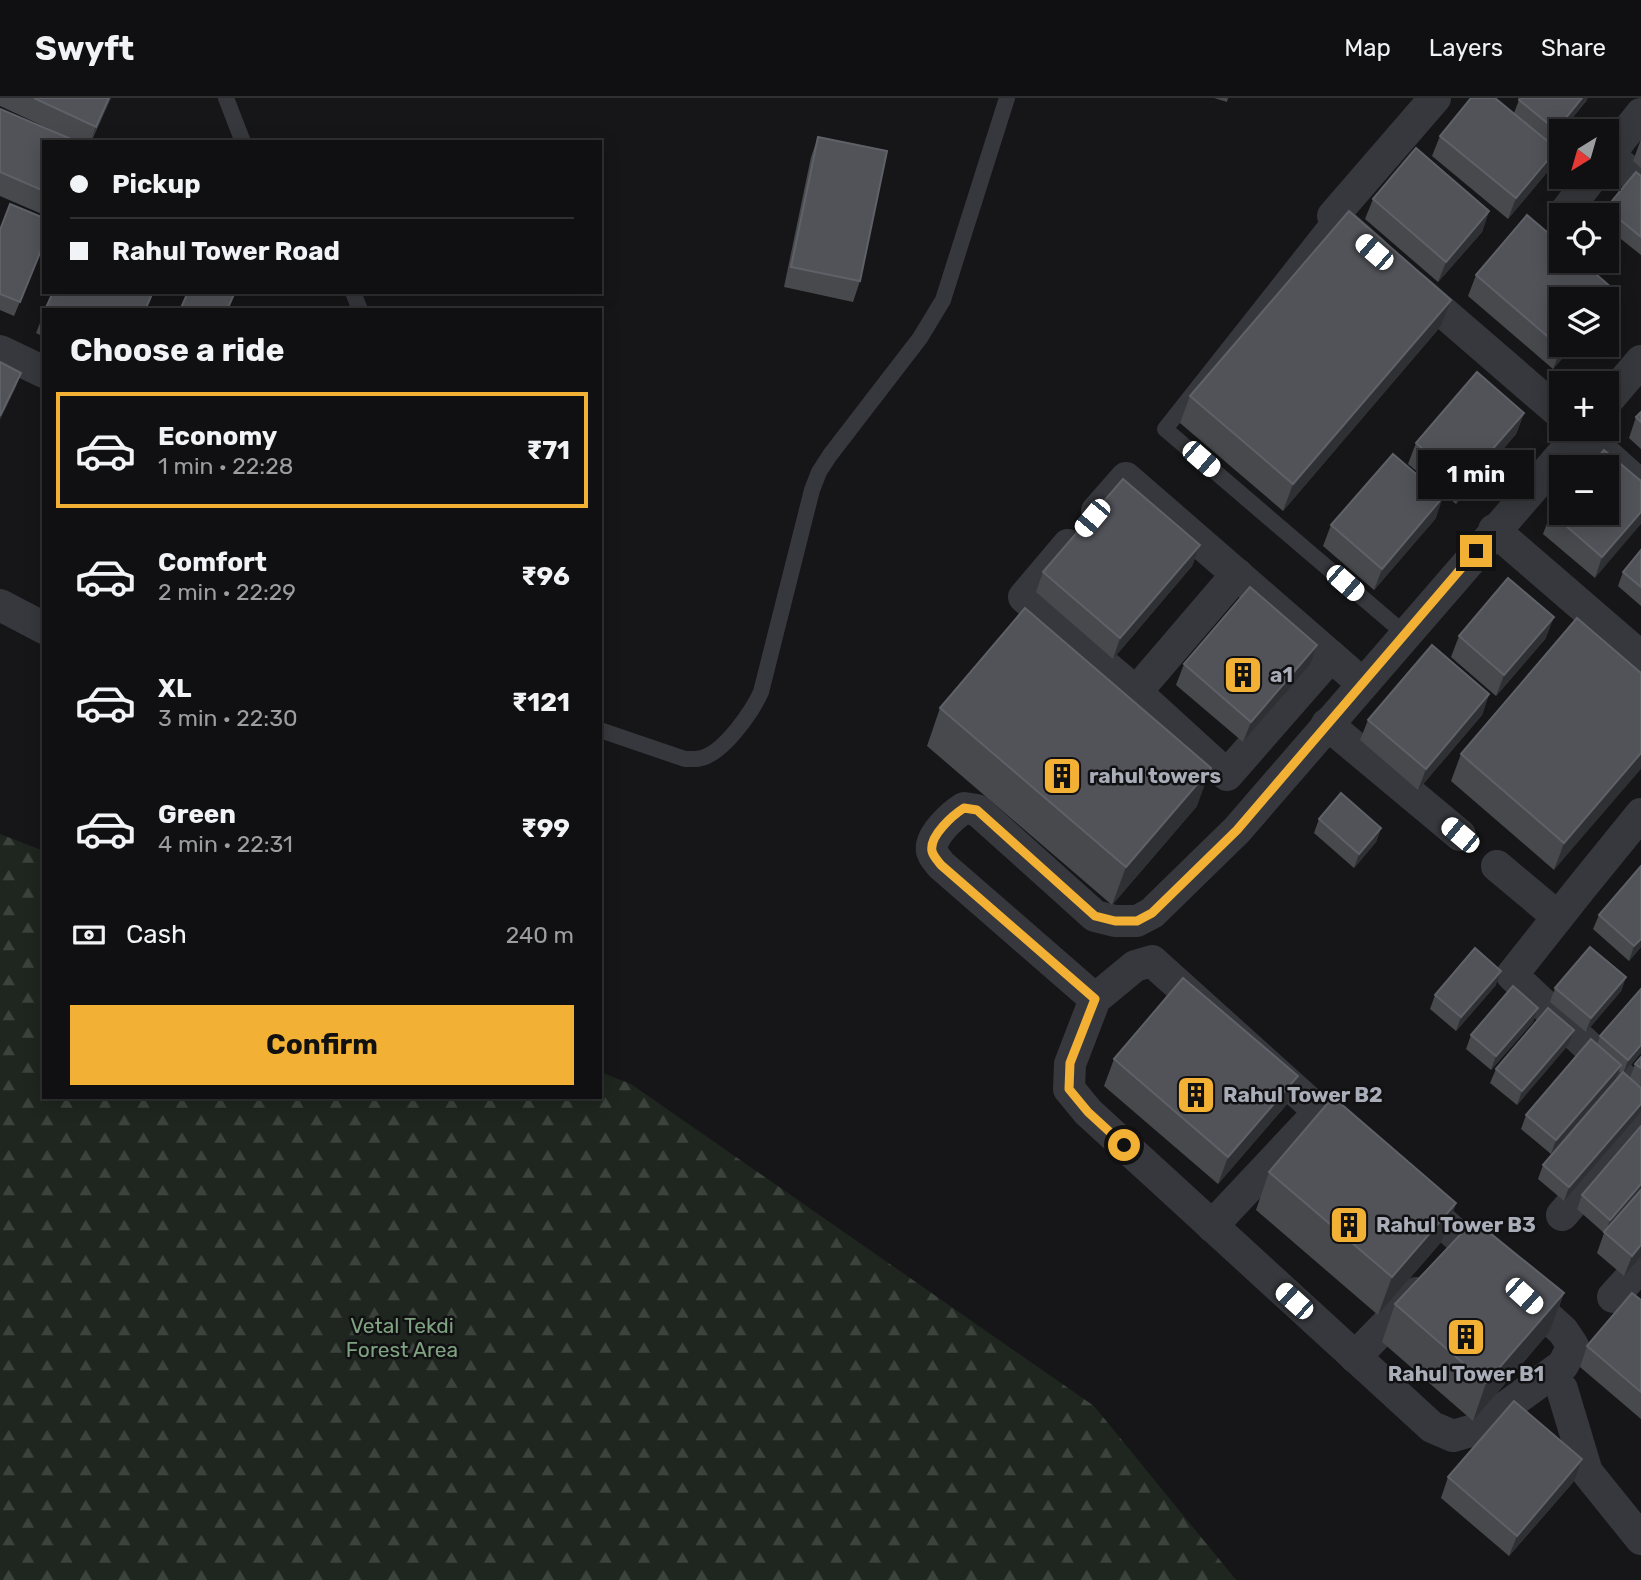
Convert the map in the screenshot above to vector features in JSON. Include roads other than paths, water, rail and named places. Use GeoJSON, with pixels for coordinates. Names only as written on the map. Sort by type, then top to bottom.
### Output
{"type":"FeatureCollection","features":[{"type":"Feature","properties":{"kind":"street"},"geometry":{"type":"LineString","coordinates":[[1435,98],[1333,216],[1549,403]]}},
{"type":"Feature","properties":{"kind":"street"},"geometry":{"type":"LineString","coordinates":[[1619,142],[1641,114]]}},
{"type":"Feature","properties":{"kind":"street"},"geometry":{"type":"LineString","coordinates":[[1619,171],[1641,182]]}},
{"type":"Feature","properties":{"kind":"street"},"geometry":{"type":"LineString","coordinates":[[1572,203],[1583,189]]}},
{"type":"Feature","properties":{"kind":"street"},"geometry":{"type":"LineString","coordinates":[[0,351],[42,371]]}},
{"type":"Feature","properties":{"kind":"street"},"geometry":{"type":"LineString","coordinates":[[1619,386],[1641,360]]}},
{"type":"Feature","properties":{"kind":"street"},"geometry":{"type":"LineString","coordinates":[[1095,999],[941,865],[932,853],[932,841],[954,814],[964,808],[977,810],[1095,916],[1115,921],[1137,921],[1152,913],[1237,830],[1494,530],[1564,441]]}},
{"type":"Feature","properties":{"kind":"street"},"geometry":{"type":"LineString","coordinates":[[1592,441],[1641,486]]}},
{"type":"Feature","properties":{"kind":"street"},"geometry":{"type":"LineString","coordinates":[[1331,656],[1227,775],[1136,692],[1024,597],[1126,478],[1237,574],[1331,656],[1363,684]]}},
{"type":"Feature","properties":{"kind":"street"},"geometry":{"type":"LineString","coordinates":[[1494,530],[1641,657]]}},
{"type":"Feature","properties":{"kind":"street"},"geometry":{"type":"LineString","coordinates":[[1136,692],[1237,574]]}},
{"type":"Feature","properties":{"kind":"street"},"geometry":{"type":"LineString","coordinates":[[0,605],[42,627]]}},
{"type":"Feature","properties":{"kind":"street"},"geometry":{"type":"LineString","coordinates":[[1327,724],[1460,835]]}},
{"type":"Feature","properties":{"kind":"street"},"geometry":{"type":"LineString","coordinates":[[1641,814],[1512,975],[1641,1096]]}},
{"type":"Feature","properties":{"kind":"street"},"geometry":{"type":"LineString","coordinates":[[1497,866],[1558,917]]}},
{"type":"Feature","properties":{"kind":"street"},"geometry":{"type":"LineString","coordinates":[[1152,961],[1320,1111],[1450,1259],[1563,1331],[1573,1346],[1563,1365],[1474,1430],[1453,1436],[1432,1427],[1088,1112],[1069,1089],[1070,1063],[1095,999],[1135,966],[1152,961]]}},
{"type":"Feature","properties":{"kind":"street"},"geometry":{"type":"LineString","coordinates":[[1212,1226],[1320,1111]]}},
{"type":"Feature","properties":{"kind":"street"},"geometry":{"type":"LineString","coordinates":[[1562,1215],[1641,1124]]}},
{"type":"Feature","properties":{"kind":"street"},"geometry":{"type":"LineString","coordinates":[[1355,1357],[1450,1259]]}},
{"type":"Feature","properties":{"kind":"street"},"geometry":{"type":"LineString","coordinates":[[1613,1297],[1641,1266]]}},
{"type":"Feature","properties":{"kind":"street"},"geometry":{"type":"LineString","coordinates":[[1563,1390],[1587,1472],[1641,1539]]}},
{"type":"Feature","properties":{"kind":"lane"},"geometry":{"type":"LineString","coordinates":[[226,98],[242,140]]}},
{"type":"Feature","properties":{"kind":"lane"},"geometry":{"type":"LineString","coordinates":[[602,731],[685,759],[697,759],[718,749],[755,706],[819,472],[920,338],[943,300],[1007,98]]}},
{"type":"Feature","properties":{"kind":"lane"},"geometry":{"type":"LineString","coordinates":[[1333,216],[1165,429],[1405,634]]}},
{"type":"Feature","properties":{"kind":"place","name":"a1"},"geometry":{"type":"Point","coordinates":[1243,675]}},
{"type":"Feature","properties":{"kind":"place","name":"rahul towers"},"geometry":{"type":"Point","coordinates":[1062,776]}},
{"type":"Feature","properties":{"kind":"place","name":"Rahul Tower B2"},"geometry":{"type":"Point","coordinates":[1196,1095]}},
{"type":"Feature","properties":{"kind":"place","name":"Rahul Tower B3"},"geometry":{"type":"Point","coordinates":[1349,1225]}},
{"type":"Feature","properties":{"kind":"place","name":"Rahul Tower B1"},"geometry":{"type":"Point","coordinates":[1466,1337]}},
{"type":"Feature","properties":{"kind":"park label","name":"Vetal Tekdi Forest Area"},"geometry":{"type":"Point","coordinates":[402,1338]}}]}
